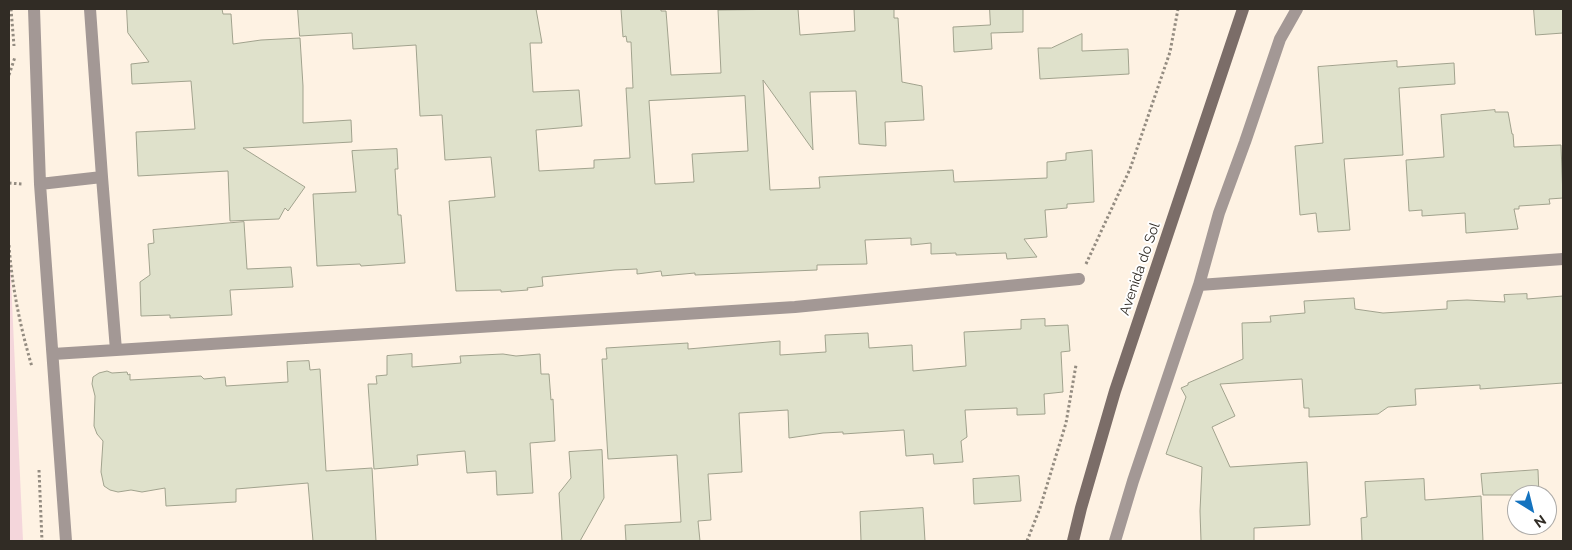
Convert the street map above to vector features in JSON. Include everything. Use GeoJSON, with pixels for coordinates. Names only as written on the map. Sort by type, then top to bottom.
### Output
{"type":"FeatureCollection","features":[{"type":"Feature","properties":{"kind":"street"},"geometry":{"type":"LineString","coordinates":[[34,9],[40,184],[66,541]]}},
{"type":"Feature","properties":{"kind":"street"},"geometry":{"type":"LineString","coordinates":[[90,9],[116,350]]}},
{"type":"Feature","properties":{"kind":"street","name":"Avenida do Sol"},"geometry":{"type":"LineString","coordinates":[[1073,541],[1115,391],[1243,9]]}},
{"type":"Feature","properties":{"kind":"street"},"geometry":{"type":"LineString","coordinates":[[1115,541],[1133,481],[1200,285],[1218,213],[1245,142],[1280,38],[1297,9]]}},
{"type":"Feature","properties":{"kind":"street"},"geometry":{"type":"LineString","coordinates":[[40,184],[102,177]]}},
{"type":"Feature","properties":{"kind":"street"},"geometry":{"type":"LineString","coordinates":[[1200,285],[1563,259]]}},
{"type":"Feature","properties":{"kind":"street"},"geometry":{"type":"LineString","coordinates":[[53,354],[794,307],[1079,279]]}},
{"type":"Feature","properties":{"kind":"path"},"geometry":{"type":"LineString","coordinates":[[9,75],[15,58],[11,9]]}},
{"type":"Feature","properties":{"kind":"path"},"geometry":{"type":"LineString","coordinates":[[1079,279],[1130,169],[1170,52],[1178,9]]}},
{"type":"Feature","properties":{"kind":"path"},"geometry":{"type":"LineString","coordinates":[[9,245],[14,298],[32,367]]}},
{"type":"Feature","properties":{"kind":"path"},"geometry":{"type":"LineString","coordinates":[[1027,541],[1040,508],[1066,423],[1076,365]]}},
{"type":"Feature","properties":{"kind":"path"},"geometry":{"type":"LineString","coordinates":[[39,462],[42,541]]}},
{"type":"Feature","properties":{"kind":"shaded area"},"geometry":{"type":"Polygon","coordinates":[[[9,236],[23,541],[9,541],[9,236]]]}},
{"type":"Feature","properties":{"kind":"building"},"geometry":{"type":"Polygon","coordinates":[[[127,9],[222,9],[223,14],[231,14],[233,44],[300,38],[303,123],[351,120],[352,142],[243,148],[305,187],[288,211],[285,208],[279,219],[230,221],[228,171],[138,176],[136,132],[195,129],[191,81],[132,84],[131,64],[149,62],[128,33],[127,9]]]}},
{"type":"Feature","properties":{"kind":"building"},"geometry":{"type":"Polygon","coordinates":[[[298,9],[536,9],[542,43],[530,43],[533,92],[579,90],[582,126],[536,130],[539,171],[594,168],[594,160],[630,158],[626,88],[633,88],[631,42],[627,42],[626,36],[623,37],[621,9],[661,9],[661,11],[666,11],[671,75],[721,73],[718,10],[798,9],[800,35],[855,31],[854,9],[894,9],[894,18],[898,18],[902,82],[922,86],[924,120],[885,122],[886,146],[859,144],[856,91],[810,92],[813,150],[763,80],[770,190],[820,188],[819,177],[953,170],[954,182],[1047,178],[1047,162],[1066,160],[1066,153],[1092,150],[1094,202],[1067,204],[1067,208],[1045,210],[1047,237],[1024,239],[1037,257],[1007,259],[1006,253],[931,254],[931,243],[911,245],[911,238],[865,240],[867,264],[817,265],[817,270],[695,275],[695,273],[662,276],[661,271],[637,274],[637,269],[615,270],[542,277],[543,286],[527,288],[528,290],[501,292],[501,290],[456,291],[449,201],[495,197],[491,157],[445,160],[442,115],[420,116],[416,45],[353,49],[352,33],[300,36],[298,9]],[[745,96],[649,101],[655,184],[694,182],[692,154],[748,151],[745,96]]]}},
{"type":"Feature","properties":{"kind":"building"},"geometry":{"type":"Polygon","coordinates":[[[990,9],[1023,9],[1023,32],[991,33],[992,49],[954,52],[953,27],[990,25],[990,9]]]}},
{"type":"Feature","properties":{"kind":"building"},"geometry":{"type":"Polygon","coordinates":[[[1534,9],[1563,9],[1563,33],[1536,35],[1534,9]]]}},
{"type":"Feature","properties":{"kind":"building"},"geometry":{"type":"Polygon","coordinates":[[[1082,34],[1082,51],[1128,49],[1129,74],[1040,79],[1038,48],[1051,48],[1082,34]]]}},
{"type":"Feature","properties":{"kind":"building"},"geometry":{"type":"Polygon","coordinates":[[[1397,61],[1397,67],[1454,63],[1455,84],[1399,88],[1403,155],[1344,159],[1350,230],[1318,232],[1316,213],[1300,215],[1295,146],[1323,143],[1318,67],[1397,61]]]}},
{"type":"Feature","properties":{"kind":"building"},"geometry":{"type":"Polygon","coordinates":[[[1495,110],[1495,112],[1508,112],[1514,147],[1561,145],[1563,198],[1549,199],[1550,204],[1519,206],[1519,209],[1514,209],[1518,229],[1466,233],[1465,213],[1422,216],[1422,210],[1409,211],[1406,160],[1444,157],[1441,115],[1495,110]]]}},
{"type":"Feature","properties":{"kind":"building"},"geometry":{"type":"Polygon","coordinates":[[[397,149],[398,169],[395,169],[398,215],[401,215],[405,263],[317,266],[313,194],[356,192],[352,151],[397,149]]]}},
{"type":"Feature","properties":{"kind":"building"},"geometry":{"type":"Polygon","coordinates":[[[244,222],[247,269],[291,267],[293,287],[230,290],[232,315],[170,318],[170,315],[141,316],[140,282],[150,275],[148,244],[154,243],[153,230],[244,222]]]}},
{"type":"Feature","properties":{"kind":"building"},"geometry":{"type":"Polygon","coordinates":[[[1527,294],[1527,299],[1563,296],[1563,383],[1480,389],[1480,385],[1415,389],[1416,405],[1388,407],[1378,414],[1309,417],[1309,408],[1304,408],[1302,379],[1220,384],[1235,416],[1212,427],[1230,467],[1307,462],[1310,525],[1254,528],[1254,541],[1201,541],[1202,467],[1166,454],[1186,397],[1181,388],[1188,385],[1188,383],[1243,359],[1242,323],[1271,322],[1270,316],[1305,313],[1304,301],[1354,298],[1355,309],[1383,313],[1447,309],[1447,301],[1505,302],[1504,295],[1527,294]]]}},
{"type":"Feature","properties":{"kind":"building"},"geometry":{"type":"Polygon","coordinates":[[[1045,319],[1045,326],[1068,325],[1070,351],[1061,352],[1063,392],[1044,394],[1045,414],[1017,415],[1017,408],[965,410],[967,437],[961,441],[963,462],[934,464],[933,454],[906,456],[904,430],[843,434],[843,432],[823,433],[789,438],[788,410],[739,413],[742,472],[708,474],[711,520],[698,521],[700,541],[626,541],[625,525],[681,522],[677,455],[608,459],[602,359],[607,359],[606,348],[688,343],[688,349],[780,341],[780,355],[826,352],[825,335],[868,333],[869,348],[912,345],[913,371],[966,366],[964,332],[1021,329],[1021,320],[1045,319]]]}},
{"type":"Feature","properties":{"kind":"building"},"geometry":{"type":"Polygon","coordinates":[[[412,354],[412,367],[461,363],[460,356],[540,354],[541,374],[549,374],[551,400],[553,399],[555,441],[530,443],[533,493],[497,495],[496,471],[467,473],[465,451],[417,455],[418,465],[374,469],[368,384],[377,384],[376,376],[387,375],[387,356],[412,354]]]}},
{"type":"Feature","properties":{"kind":"building"},"geometry":{"type":"Polygon","coordinates":[[[309,361],[310,370],[320,369],[326,471],[372,468],[376,541],[313,541],[308,483],[236,489],[236,502],[166,506],[165,488],[142,492],[131,490],[118,492],[104,486],[101,472],[103,441],[97,434],[94,426],[95,396],[92,384],[93,377],[99,373],[107,371],[112,373],[127,372],[128,375],[130,374],[130,380],[201,376],[204,379],[225,377],[226,386],[288,382],[287,362],[309,361]]]}},
{"type":"Feature","properties":{"kind":"building"},"geometry":{"type":"Polygon","coordinates":[[[602,450],[604,498],[580,541],[562,541],[559,493],[571,478],[569,452],[602,450]]]}},
{"type":"Feature","properties":{"kind":"building"},"geometry":{"type":"Polygon","coordinates":[[[1538,470],[1539,485],[1507,485],[1507,495],[1483,495],[1481,474],[1538,470]]]}},
{"type":"Feature","properties":{"kind":"building"},"geometry":{"type":"Polygon","coordinates":[[[1019,476],[1021,501],[974,504],[973,479],[1019,476]]]}},
{"type":"Feature","properties":{"kind":"building"},"geometry":{"type":"Polygon","coordinates":[[[1424,479],[1425,500],[1481,496],[1483,541],[1362,541],[1361,518],[1367,517],[1365,482],[1424,479]]]}},
{"type":"Feature","properties":{"kind":"building"},"geometry":{"type":"Polygon","coordinates":[[[923,508],[925,541],[861,541],[860,512],[923,508]]]}}]}
